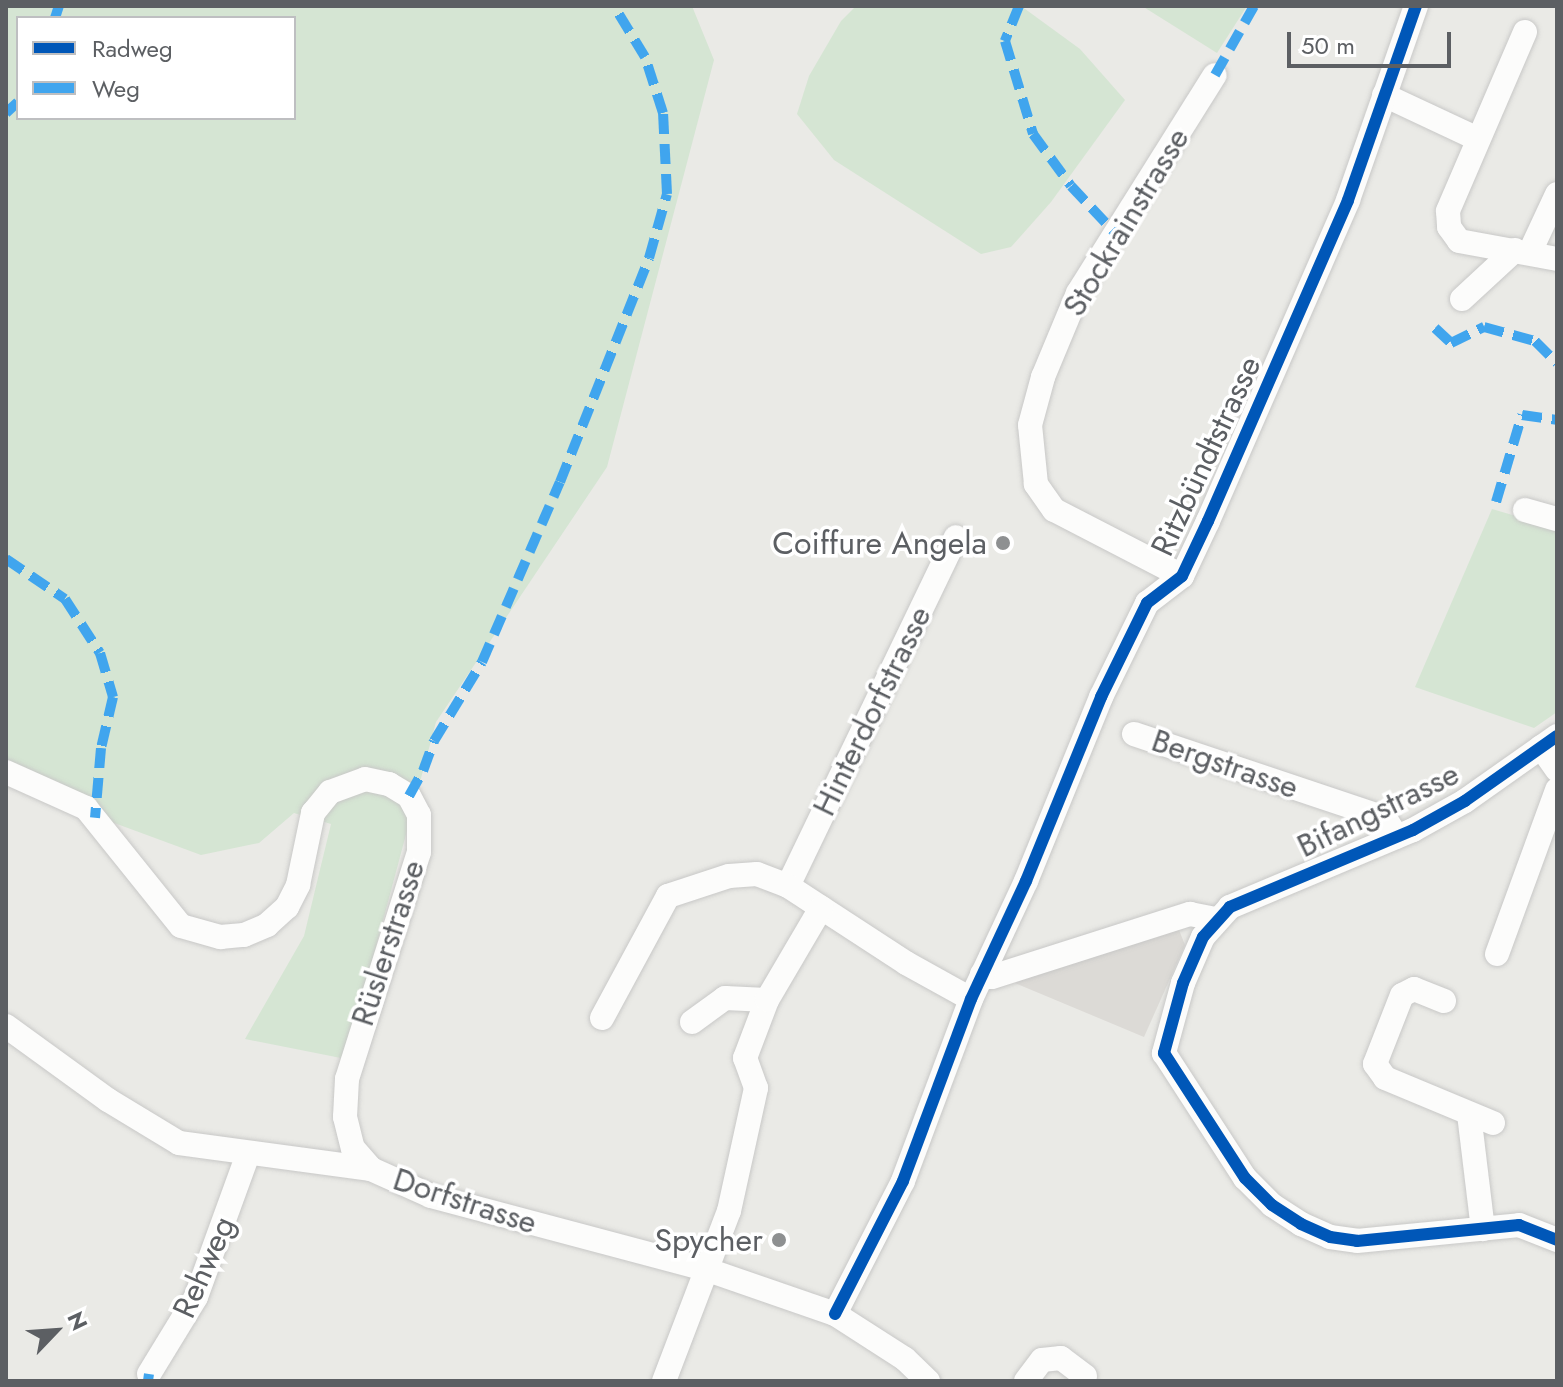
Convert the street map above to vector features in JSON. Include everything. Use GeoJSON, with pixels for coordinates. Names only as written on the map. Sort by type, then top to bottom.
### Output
{"type":"FeatureCollection","features":[{"type":"Feature","properties":{"kind":"street","name":"Ritzbündtstrasse"},"geometry":{"type":"LineString","coordinates":[[971,999],[1026,881],[1101,697],[1147,603],[1182,576],[1348,200],[1416,6]]}},
{"type":"Feature","properties":{"kind":"street"},"geometry":{"type":"LineString","coordinates":[[1525,32],[1448,211],[1449,227],[1459,241],[1557,259]]}},
{"type":"Feature","properties":{"kind":"street","name":"Stockrainstrasse"},"geometry":{"type":"LineString","coordinates":[[1182,576],[1054,510],[1036,484],[1030,425],[1043,377],[1078,293],[1215,75]]}},
{"type":"Feature","properties":{"kind":"street"},"geometry":{"type":"LineString","coordinates":[[1384,95],[1478,139]]}},
{"type":"Feature","properties":{"kind":"street"},"geometry":{"type":"LineString","coordinates":[[1462,299],[1522,251],[1557,194]]}},
{"type":"Feature","properties":{"kind":"street"},"geometry":{"type":"LineString","coordinates":[[1525,510],[1557,519]]}},
{"type":"Feature","properties":{"kind":"street","name":"Hinterdorfstrasse"},"geometry":{"type":"LineString","coordinates":[[788,886],[956,537]]}},
{"type":"Feature","properties":{"kind":"street","name":"Bergstrasse"},"geometry":{"type":"LineString","coordinates":[[1134,734],[1385,818],[1397,837]]}},
{"type":"Feature","properties":{"kind":"street"},"geometry":{"type":"LineString","coordinates":[[1549,742],[1557,770]]}},
{"type":"Feature","properties":{"kind":"street","name":"Bifangstrasse"},"geometry":{"type":"LineString","coordinates":[[1216,919],[1249,897],[1397,837],[1465,801],[1549,742]]}},
{"type":"Feature","properties":{"kind":"street","name":"Rüslerstrasse"},"geometry":{"type":"LineString","coordinates":[[6,772],[86,808],[181,926],[220,937],[244,935],[267,925],[287,907],[298,885],[313,813],[330,792],[365,779],[389,784],[409,796],[419,815],[419,852],[347,1079],[345,1117],[353,1148],[371,1169]]}},
{"type":"Feature","properties":{"kind":"street"},"geometry":{"type":"LineString","coordinates":[[1497,954],[1550,834],[1557,790]]}},
{"type":"Feature","properties":{"kind":"street"},"geometry":{"type":"LineString","coordinates":[[602,1018],[668,896],[729,876],[757,874],[788,886],[906,963],[971,999],[903,1181],[835,1314]]}},
{"type":"Feature","properties":{"kind":"street"},"geometry":{"type":"LineString","coordinates":[[664,1381],[729,1211],[756,1088],[745,1058],[767,1000],[821,908]]}},
{"type":"Feature","properties":{"kind":"street"},"geometry":{"type":"LineString","coordinates":[[982,974],[992,977],[1190,914],[1216,919],[1203,937],[1183,983],[1164,1053],[1245,1178],[1272,1205],[1330,1237],[1357,1241],[1519,1225],[1557,1240]]}},
{"type":"Feature","properties":{"kind":"street"},"geometry":{"type":"LineString","coordinates":[[1444,1001],[1414,989],[1402,995],[1375,1064],[1385,1078],[1493,1123]]}},
{"type":"Feature","properties":{"kind":"street"},"geometry":{"type":"LineString","coordinates":[[692,1022],[725,998],[767,1000]]}},
{"type":"Feature","properties":{"kind":"street","name":"Dorfstrasse"},"geometry":{"type":"LineString","coordinates":[[6,1026],[108,1100],[179,1143],[371,1169],[445,1201],[705,1269],[835,1314],[905,1359],[928,1381]]}},
{"type":"Feature","properties":{"kind":"street"},"geometry":{"type":"LineString","coordinates":[[1469,1114],[1483,1229]]}},
{"type":"Feature","properties":{"kind":"street","name":"Rehweg"},"geometry":{"type":"LineString","coordinates":[[149,1374],[196,1297],[248,1154]]}},
{"type":"Feature","properties":{"kind":"street"},"geometry":{"type":"LineString","coordinates":[[1026,1381],[1042,1360],[1061,1358],[1085,1376]]}},
{"type":"Feature","properties":{"kind":"shaded area"},"geometry":{"type":"Polygon","coordinates":[[[1177,925],[1185,945],[1144,1037],[1015,983],[1093,949],[1177,925]]]}},
{"type":"Feature","properties":{"kind":"green space"},"geometry":{"type":"Polygon","coordinates":[[[6,6],[692,6],[714,60],[607,467],[436,722],[346,1059],[245,1039],[304,936],[331,824],[294,813],[259,843],[201,855],[6,783],[6,6]]]}},
{"type":"Feature","properties":{"kind":"green space"},"geometry":{"type":"Polygon","coordinates":[[[856,6],[1021,6],[1080,49],[1125,100],[1051,202],[1011,247],[981,254],[834,160],[797,114],[809,76],[841,21],[856,6]]]}},
{"type":"Feature","properties":{"kind":"green space"},"geometry":{"type":"Polygon","coordinates":[[[1142,6],[1247,6],[1217,53],[1142,6]]]}},
{"type":"Feature","properties":{"kind":"green space"},"geometry":{"type":"Polygon","coordinates":[[[1492,509],[1557,528],[1557,712],[1534,728],[1415,687],[1492,509]]]}},
{"type":"Feature","properties":{"kind":"marked path"},"geometry":{"type":"LineString","coordinates":[[56,16],[59,6]]}},
{"type":"Feature","properties":{"kind":"marked path"},"geometry":{"type":"LineString","coordinates":[[409,796],[423,771],[434,741],[482,662],[560,482],[649,258],[667,194],[663,113],[645,57],[614,6]]}},
{"type":"Feature","properties":{"kind":"marked path"},"geometry":{"type":"LineString","coordinates":[[1019,6],[1005,41],[1033,134],[1071,186],[1117,235]]}},
{"type":"Feature","properties":{"kind":"marked path"},"geometry":{"type":"LineString","coordinates":[[1215,75],[1254,6]]}},
{"type":"Feature","properties":{"kind":"marked path"},"geometry":{"type":"LineString","coordinates":[[6,113],[16,104]]}},
{"type":"Feature","properties":{"kind":"marked path"},"geometry":{"type":"LineString","coordinates":[[1435,328],[1451,343],[1484,327],[1535,341],[1557,363]]}},
{"type":"Feature","properties":{"kind":"marked path"},"geometry":{"type":"LineString","coordinates":[[1496,502],[1522,415],[1557,420]]}},
{"type":"Feature","properties":{"kind":"marked path"},"geometry":{"type":"LineString","coordinates":[[6,559],[65,599],[100,653],[113,697],[101,748],[95,818]]}},
{"type":"Feature","properties":{"kind":"marked path"},"geometry":{"type":"LineString","coordinates":[[148,1381],[149,1374]]}},
{"type":"Feature","properties":{"kind":"cycle path"},"geometry":{"type":"LineString","coordinates":[[835,1314],[903,1181],[971,999],[1026,881],[1101,697],[1147,603],[1182,576],[1208,521],[1348,200],[1416,6]]}},
{"type":"Feature","properties":{"kind":"cycle path"},"geometry":{"type":"LineString","coordinates":[[1557,736],[1465,801],[1413,830],[1230,907],[1203,937],[1183,983],[1164,1053],[1245,1178],[1272,1205],[1301,1224],[1330,1237],[1357,1241],[1519,1225],[1557,1240]]}},
{"type":"Feature","properties":{"kind":"place","name":"Coiffure Angela"},"geometry":{"type":"Point","coordinates":[1003,543]}},
{"type":"Feature","properties":{"kind":"place","name":"Spycher"},"geometry":{"type":"Point","coordinates":[779,1240]}}]}
